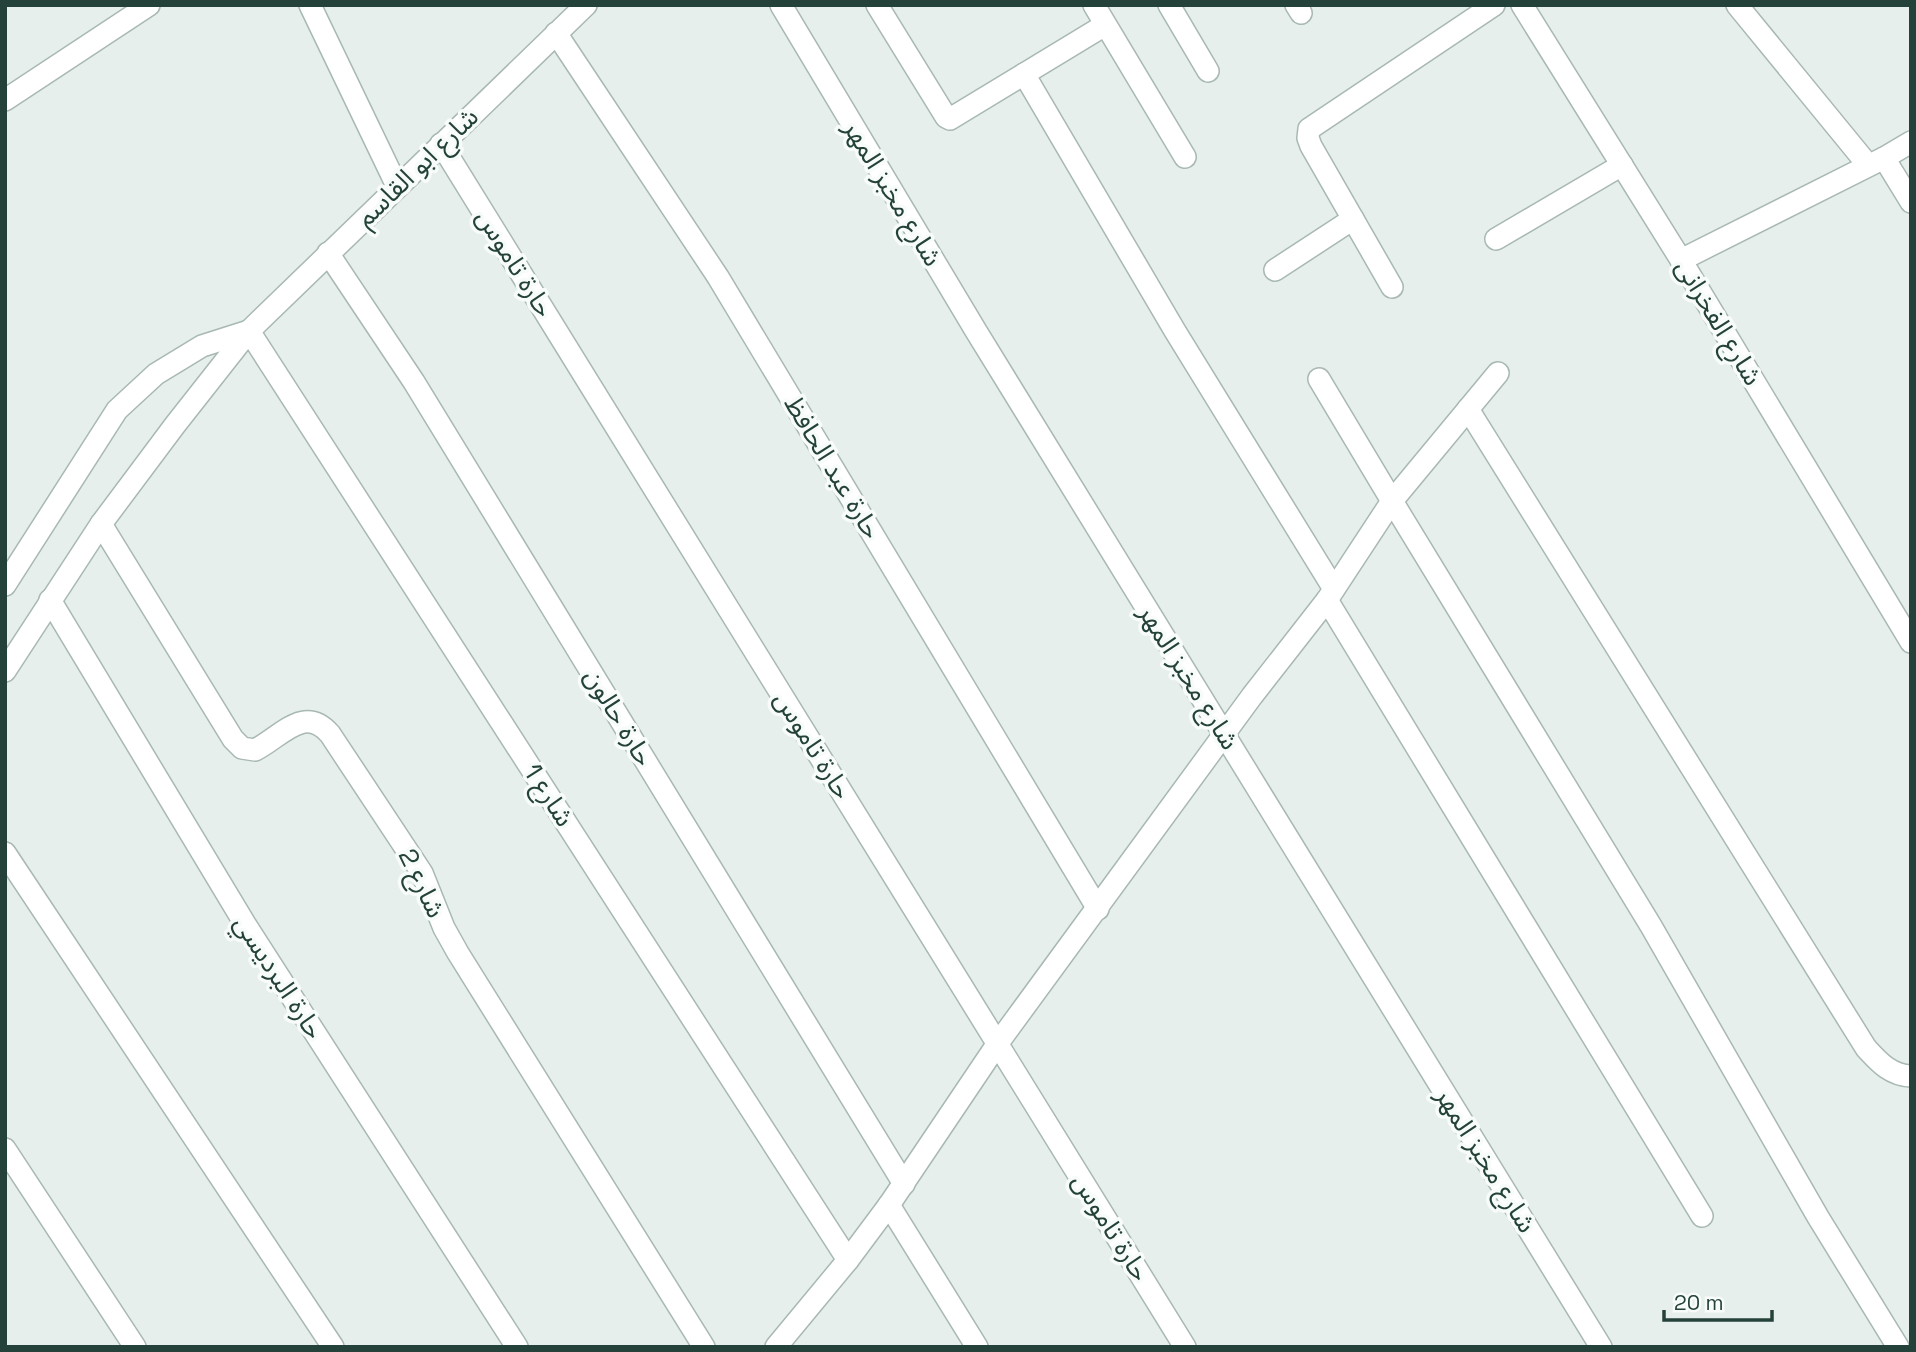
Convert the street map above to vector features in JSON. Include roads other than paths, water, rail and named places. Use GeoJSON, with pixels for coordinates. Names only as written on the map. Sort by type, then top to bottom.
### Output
{"type":"FeatureCollection","features":[{"type":"Feature","properties":{"kind":"street"},"geometry":{"type":"LineString","coordinates":[[5,100],[149,5]]}},
{"type":"Feature","properties":{"kind":"street"},"geometry":{"type":"LineString","coordinates":[[310,5],[397,186]]}},
{"type":"Feature","properties":{"kind":"street","name":"شارع ابو القاسم"},"geometry":{"type":"LineString","coordinates":[[5,671],[101,524],[249,331],[586,5]]}},
{"type":"Feature","properties":{"kind":"street","name":"شارع مخبز المهر"},"geometry":{"type":"LineString","coordinates":[[781,5],[976,331],[1601,1347]]}},
{"type":"Feature","properties":{"kind":"street"},"geometry":{"type":"LineString","coordinates":[[877,5],[950,119],[1105,25]]}},
{"type":"Feature","properties":{"kind":"street"},"geometry":{"type":"LineString","coordinates":[[1094,5],[1185,157]]}},
{"type":"Feature","properties":{"kind":"street"},"geometry":{"type":"LineString","coordinates":[[1169,5],[1208,71]]}},
{"type":"Feature","properties":{"kind":"street"},"geometry":{"type":"LineString","coordinates":[[1392,286],[1311,145],[1308,129],[1494,5]]}},
{"type":"Feature","properties":{"kind":"street","name":"شارع الفخرانى"},"geometry":{"type":"LineString","coordinates":[[1522,5],[1905,621],[1911,642]]}},
{"type":"Feature","properties":{"kind":"street"},"geometry":{"type":"LineString","coordinates":[[1740,6],[1911,202]]}},
{"type":"Feature","properties":{"kind":"street","name":"حارة عبد الحافظ"},"geometry":{"type":"LineString","coordinates":[[556,33],[718,276],[1097,909]]}},
{"type":"Feature","properties":{"kind":"street"},"geometry":{"type":"LineString","coordinates":[[1024,75],[1702,1216]]}},
{"type":"Feature","properties":{"kind":"street"},"geometry":{"type":"LineString","coordinates":[[1681,260],[1911,142]]}},
{"type":"Feature","properties":{"kind":"street","name":"حارة تاموس"},"geometry":{"type":"LineString","coordinates":[[441,144],[1185,1347]]}},
{"type":"Feature","properties":{"kind":"street"},"geometry":{"type":"LineString","coordinates":[[1496,239],[1622,165]]}},
{"type":"Feature","properties":{"kind":"street"},"geometry":{"type":"LineString","coordinates":[[1275,270],[1353,219]]}},
{"type":"Feature","properties":{"kind":"street","name":"حارة حالون"},"geometry":{"type":"LineString","coordinates":[[328,253],[414,382],[904,1184]]}},
{"type":"Feature","properties":{"kind":"street","name":"شارع ابو القاسم"},"geometry":{"type":"LineString","coordinates":[[5,585],[117,410],[156,374],[202,346],[249,331]]}},
{"type":"Feature","properties":{"kind":"street","name":"شارع 1"},"geometry":{"type":"LineString","coordinates":[[249,331],[848,1260]]}},
{"type":"Feature","properties":{"kind":"street"},"geometry":{"type":"LineString","coordinates":[[776,1347],[848,1260],[889,1205],[998,1044],[1331,594],[1392,501],[1498,373]]}},
{"type":"Feature","properties":{"kind":"street"},"geometry":{"type":"LineString","coordinates":[[1319,379],[1651,926],[1818,1217],[1898,1347]]}},
{"type":"Feature","properties":{"kind":"street"},"geometry":{"type":"LineString","coordinates":[[1468,409],[1866,1048],[1883,1066],[1898,1074],[1911,1076]]}},
{"type":"Feature","properties":{"kind":"street","name":"شارع 2"},"geometry":{"type":"LineString","coordinates":[[101,524],[233,739],[242,748],[255,750],[297,724],[309,720],[322,724],[330,734],[422,873],[444,928],[458,953],[704,1347]]}},
{"type":"Feature","properties":{"kind":"street","name":"حارة البرديسي"},"geometry":{"type":"LineString","coordinates":[[50,600],[245,925],[517,1347]]}},
{"type":"Feature","properties":{"kind":"street"},"geometry":{"type":"LineString","coordinates":[[5,853],[333,1347]]}},
{"type":"Feature","properties":{"kind":"street"},"geometry":{"type":"LineString","coordinates":[[5,1149],[135,1347]]}},
{"type":"Feature","properties":{"kind":"street"},"geometry":{"type":"LineString","coordinates":[[889,1205],[977,1347]]}}]}
